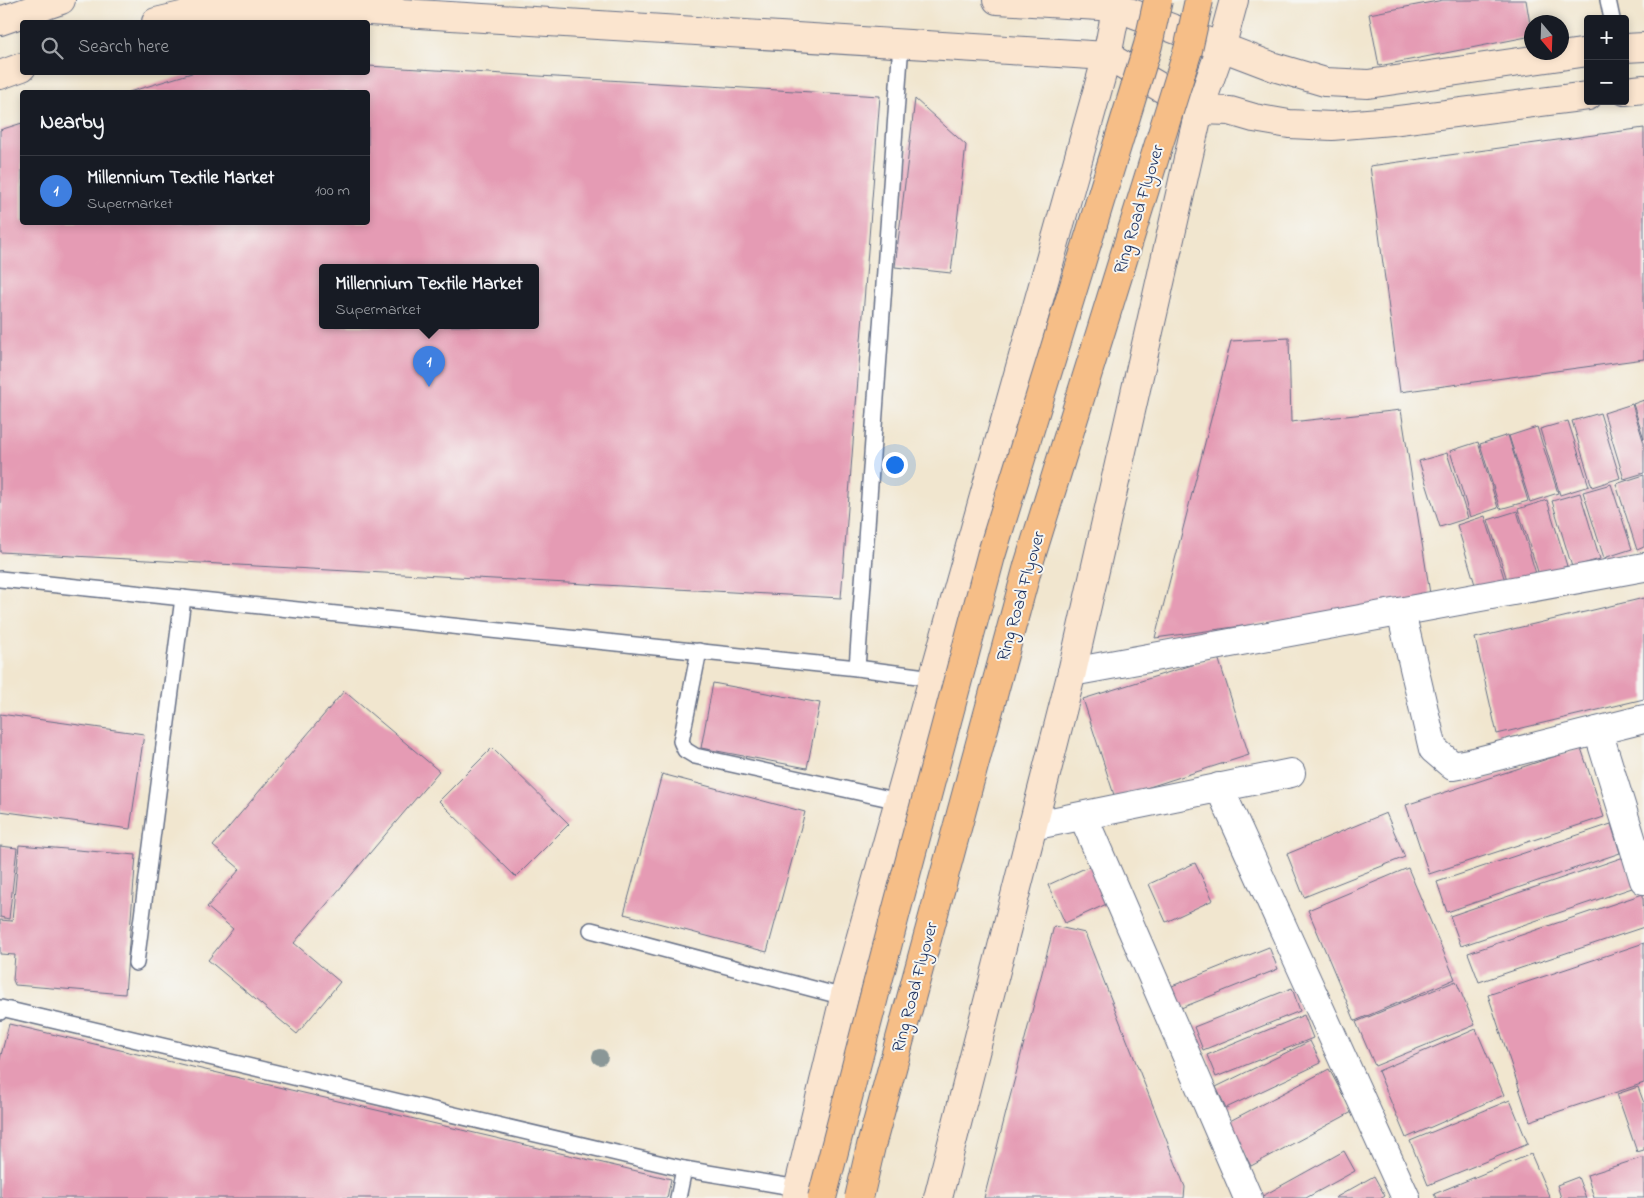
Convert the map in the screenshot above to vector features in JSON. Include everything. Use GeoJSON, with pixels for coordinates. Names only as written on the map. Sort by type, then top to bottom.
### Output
{"type":"FeatureCollection","features":[{"type":"Feature","properties":{"kind":"highway","name":"Ring Road Flyover"},"geometry":{"type":"LineString","coordinates":[[806,1195],[896,912],[991,556],[1148,45],[1158,0]]}},
{"type":"Feature","properties":{"kind":"highway","name":"Ring Road Flyover"},"geometry":{"type":"LineString","coordinates":[[859,1198],[1028,566],[1188,50],[1199,0]]}},
{"type":"Feature","properties":{"kind":"street"},"geometry":{"type":"LineString","coordinates":[[0,21],[61,0]]}},
{"type":"Feature","properties":{"kind":"street"},"geometry":{"type":"LineString","coordinates":[[997,0],[1117,4],[1274,68],[1325,82],[1368,84],[1584,53]]}},
{"type":"Feature","properties":{"kind":"street"},"geometry":{"type":"LineString","coordinates":[[938,1198],[1072,672],[1199,110],[1221,48],[1234,0]]}},
{"type":"Feature","properties":{"kind":"street"},"geometry":{"type":"LineString","coordinates":[[806,1195],[844,997],[1107,56],[1117,4]]}},
{"type":"Feature","properties":{"kind":"street"},"geometry":{"type":"LineString","coordinates":[[164,20],[206,10],[287,6],[1107,56],[1199,110],[1230,111],[1254,118],[1289,124],[1332,126],[1584,96]]}},
{"type":"Feature","properties":{"kind":"street"},"geometry":{"type":"LineString","coordinates":[[1629,48],[1644,46]]}},
{"type":"Feature","properties":{"kind":"street"},"geometry":{"type":"LineString","coordinates":[[0,75],[20,68]]}},
{"type":"Feature","properties":{"kind":"street"},"geometry":{"type":"LineString","coordinates":[[1629,91],[1644,89]]}},
{"type":"Feature","properties":{"kind":"street"},"geometry":{"type":"LineString","coordinates":[[1072,672],[1644,568]]}},
{"type":"Feature","properties":{"kind":"street"},"geometry":{"type":"LineString","coordinates":[[1401,612],[1433,749],[1453,766],[1644,719]]}},
{"type":"Feature","properties":{"kind":"street"},"geometry":{"type":"LineString","coordinates":[[1598,731],[1644,880]]}},
{"type":"Feature","properties":{"kind":"street"},"geometry":{"type":"LineString","coordinates":[[1032,826],[1291,773]]}},
{"type":"Feature","properties":{"kind":"street"},"geometry":{"type":"LineString","coordinates":[[1219,788],[1406,1198]]}},
{"type":"Feature","properties":{"kind":"street"},"geometry":{"type":"LineString","coordinates":[[1083,816],[1248,1198]]}},
{"type":"Feature","properties":{"kind":"lane"},"geometry":{"type":"LineString","coordinates":[[1608,0],[1611,15]]}},
{"type":"Feature","properties":{"kind":"lane"},"geometry":{"type":"LineString","coordinates":[[857,668],[901,43]]}},
{"type":"Feature","properties":{"kind":"lane"},"geometry":{"type":"LineString","coordinates":[[0,579],[699,651],[933,678]]}},
{"type":"Feature","properties":{"kind":"lane"},"geometry":{"type":"LineString","coordinates":[[136,964],[183,598]]}},
{"type":"Feature","properties":{"kind":"lane"},"geometry":{"type":"LineString","coordinates":[[699,651],[681,741],[684,750],[695,756],[899,801]]}},
{"type":"Feature","properties":{"kind":"lane"},"geometry":{"type":"LineString","coordinates":[[591,930],[844,997]]}},
{"type":"Feature","properties":{"kind":"lane"},"geometry":{"type":"LineString","coordinates":[[0,1012],[1,1008],[684,1169],[806,1195]]}},
{"type":"Feature","properties":{"kind":"lane"},"geometry":{"type":"LineString","coordinates":[[678,1198],[684,1169]]}},
{"type":"Feature","properties":{"kind":"building"},"geometry":{"type":"Polygon","coordinates":[[[1443,0],[1526,0],[1528,15],[1524,15],[1524,38],[1379,66],[1369,14],[1443,0]]]}},
{"type":"Feature","properties":{"kind":"building"},"geometry":{"type":"Polygon","coordinates":[[[370,66],[880,96],[841,598],[0,552],[0,130],[20,124],[20,225],[370,225],[370,90],[136,90],[185,75],[370,75],[370,66]]]}},
{"type":"Feature","properties":{"kind":"building"},"geometry":{"type":"Polygon","coordinates":[[[915,99],[966,145],[951,273],[895,267],[915,99]]]}},
{"type":"Feature","properties":{"kind":"building"},"geometry":{"type":"Polygon","coordinates":[[[1644,128],[1644,359],[1400,392],[1370,166],[1644,128]]]}},
{"type":"Feature","properties":{"kind":"building"},"geometry":{"type":"Polygon","coordinates":[[[1289,338],[1291,422],[1401,410],[1431,600],[1155,638],[1231,341],[1289,338]]]}},
{"type":"Feature","properties":{"kind":"building"},"geometry":{"type":"Polygon","coordinates":[[[1644,400],[1644,439],[1633,404],[1644,400]]]}},
{"type":"Feature","properties":{"kind":"building"},"geometry":{"type":"Polygon","coordinates":[[[1632,404],[1644,443],[1644,473],[1624,479],[1604,413],[1632,404]]]}},
{"type":"Feature","properties":{"kind":"building"},"geometry":{"type":"Polygon","coordinates":[[[1600,413],[1620,478],[1592,487],[1572,421],[1600,413]]]}},
{"type":"Feature","properties":{"kind":"building"},"geometry":{"type":"Polygon","coordinates":[[[1568,421],[1589,486],[1560,495],[1540,429],[1568,421]]]}},
{"type":"Feature","properties":{"kind":"building"},"geometry":{"type":"Polygon","coordinates":[[[1537,427],[1558,493],[1530,502],[1509,436],[1537,427]]]}},
{"type":"Feature","properties":{"kind":"building"},"geometry":{"type":"Polygon","coordinates":[[[1508,435],[1528,501],[1500,509],[1480,444],[1508,435]]]}},
{"type":"Feature","properties":{"kind":"building"},"geometry":{"type":"Polygon","coordinates":[[[1478,442],[1498,508],[1470,517],[1450,451],[1478,442]]]}},
{"type":"Feature","properties":{"kind":"building"},"geometry":{"type":"Polygon","coordinates":[[[1447,453],[1468,518],[1440,527],[1419,461],[1447,453]]]}},
{"type":"Feature","properties":{"kind":"building"},"geometry":{"type":"Polygon","coordinates":[[[1644,475],[1644,547],[1637,550],[1616,484],[1644,475]]]}},
{"type":"Feature","properties":{"kind":"building"},"geometry":{"type":"Polygon","coordinates":[[[1611,484],[1632,549],[1604,558],[1583,492],[1611,484]]]}},
{"type":"Feature","properties":{"kind":"building"},"geometry":{"type":"Polygon","coordinates":[[[1580,493],[1600,559],[1572,567],[1552,501],[1580,493]]]}},
{"type":"Feature","properties":{"kind":"building"},"geometry":{"type":"Polygon","coordinates":[[[1547,500],[1567,566],[1539,575],[1518,509],[1547,500]]]}},
{"type":"Feature","properties":{"kind":"building"},"geometry":{"type":"Polygon","coordinates":[[[1517,511],[1537,577],[1509,586],[1488,520],[1517,511]]]}},
{"type":"Feature","properties":{"kind":"building"},"geometry":{"type":"Polygon","coordinates":[[[1485,516],[1505,581],[1477,591],[1457,525],[1485,516]]]}},
{"type":"Feature","properties":{"kind":"building"},"geometry":{"type":"Polygon","coordinates":[[[1644,598],[1644,699],[1497,734],[1475,638],[1644,598]]]}},
{"type":"Feature","properties":{"kind":"building"},"geometry":{"type":"Polygon","coordinates":[[[1218,657],[1249,755],[1115,798],[1083,699],[1218,657]]]}},
{"type":"Feature","properties":{"kind":"building"},"geometry":{"type":"Polygon","coordinates":[[[713,683],[820,703],[807,768],[701,748],[713,683]]]}},
{"type":"Feature","properties":{"kind":"building"},"geometry":{"type":"Polygon","coordinates":[[[344,691],[439,771],[294,943],[340,982],[297,1034],[208,960],[233,929],[207,907],[240,869],[213,846],[344,691]]]}},
{"type":"Feature","properties":{"kind":"building"},"geometry":{"type":"Polygon","coordinates":[[[0,714],[144,734],[130,829],[0,811],[0,714]]]}},
{"type":"Feature","properties":{"kind":"building"},"geometry":{"type":"Polygon","coordinates":[[[492,748],[569,824],[516,877],[439,801],[492,748]]]}},
{"type":"Feature","properties":{"kind":"building"},"geometry":{"type":"Polygon","coordinates":[[[1581,748],[1604,817],[1429,874],[1406,805],[1581,748]]]}},
{"type":"Feature","properties":{"kind":"building"},"geometry":{"type":"Polygon","coordinates":[[[662,774],[805,812],[767,952],[624,914],[662,774]]]}},
{"type":"Feature","properties":{"kind":"building"},"geometry":{"type":"Polygon","coordinates":[[[1386,813],[1405,857],[1304,897],[1287,854],[1386,813]]]}},
{"type":"Feature","properties":{"kind":"building"},"geometry":{"type":"Polygon","coordinates":[[[1611,824],[1620,853],[1447,912],[1437,882],[1611,824]]]}},
{"type":"Feature","properties":{"kind":"building"},"geometry":{"type":"Polygon","coordinates":[[[19,845],[136,855],[125,994],[15,985],[13,980],[15,955],[0,954],[0,920],[12,921],[19,845]]]}},
{"type":"Feature","properties":{"kind":"building"},"geometry":{"type":"Polygon","coordinates":[[[0,846],[17,848],[9,919],[0,917],[0,846]]]}},
{"type":"Feature","properties":{"kind":"building"},"geometry":{"type":"Polygon","coordinates":[[[1624,857],[1635,887],[1461,946],[1450,916],[1624,857]]]}},
{"type":"Feature","properties":{"kind":"building"},"geometry":{"type":"Polygon","coordinates":[[[1195,863],[1213,900],[1166,922],[1149,884],[1195,863]]]}},
{"type":"Feature","properties":{"kind":"building"},"geometry":{"type":"Polygon","coordinates":[[[1094,864],[1111,902],[1065,923],[1048,885],[1094,864]]]}},
{"type":"Feature","properties":{"kind":"building"},"geometry":{"type":"Polygon","coordinates":[[[1408,868],[1455,979],[1355,1021],[1308,910],[1408,868]]]}},
{"type":"Feature","properties":{"kind":"building"},"geometry":{"type":"Polygon","coordinates":[[[1643,894],[1644,927],[1479,982],[1468,953],[1643,894]]]}},
{"type":"Feature","properties":{"kind":"building"},"geometry":{"type":"Polygon","coordinates":[[[1054,926],[1085,933],[1185,1187],[1184,1198],[984,1198],[1054,926]]]}},
{"type":"Feature","properties":{"kind":"building"},"geometry":{"type":"Polygon","coordinates":[[[1644,943],[1644,1083],[1530,1121],[1488,995],[1644,943]]]}},
{"type":"Feature","properties":{"kind":"building"},"geometry":{"type":"Polygon","coordinates":[[[1269,947],[1278,969],[1181,1008],[1172,986],[1269,947]]]}},
{"type":"Feature","properties":{"kind":"building"},"geometry":{"type":"Polygon","coordinates":[[[1456,981],[1475,1025],[1375,1066],[1356,1022],[1456,981]]]}},
{"type":"Feature","properties":{"kind":"building"},"geometry":{"type":"Polygon","coordinates":[[[1292,988],[1300,1011],[1203,1050],[1194,1027],[1292,988]]]}},
{"type":"Feature","properties":{"kind":"building"},"geometry":{"type":"Polygon","coordinates":[[[1304,1015],[1313,1038],[1216,1077],[1207,1055],[1304,1015]]]}},
{"type":"Feature","properties":{"kind":"building"},"geometry":{"type":"Polygon","coordinates":[[[9,1024],[671,1179],[667,1198],[0,1198],[0,1059],[9,1024]]]}},
{"type":"Feature","properties":{"kind":"building"},"geometry":{"type":"Polygon","coordinates":[[[1476,1029],[1504,1095],[1406,1138],[1378,1071],[1476,1029]]]}},
{"type":"Feature","properties":{"kind":"building"},"geometry":{"type":"Polygon","coordinates":[[[1310,1041],[1321,1063],[1226,1108],[1216,1087],[1310,1041]]]}},
{"type":"Feature","properties":{"kind":"building"},"geometry":{"type":"Polygon","coordinates":[[[1329,1069],[1352,1112],[1251,1166],[1228,1122],[1329,1069]]]}},
{"type":"Feature","properties":{"kind":"building"},"geometry":{"type":"Polygon","coordinates":[[[1638,1087],[1644,1103],[1644,1150],[1637,1152],[1617,1094],[1638,1087]]]}},
{"type":"Feature","properties":{"kind":"building"},"geometry":{"type":"Polygon","coordinates":[[[1510,1100],[1528,1144],[1428,1185],[1410,1141],[1510,1100]]]}},
{"type":"Feature","properties":{"kind":"building"},"geometry":{"type":"Polygon","coordinates":[[[1344,1151],[1355,1171],[1306,1198],[1259,1198],[1344,1151]]]}},
{"type":"Feature","properties":{"kind":"building"},"geometry":{"type":"Polygon","coordinates":[[[1531,1154],[1550,1198],[1436,1198],[1434,1194],[1531,1154]]]}},
{"type":"Feature","properties":{"kind":"building"},"geometry":{"type":"Polygon","coordinates":[[[1644,1157],[1644,1198],[1594,1198],[1587,1175],[1644,1157]]]}},
{"type":"Feature","properties":{"kind":"building"},"geometry":{"type":"Polygon","coordinates":[[[1374,1176],[1385,1196],[1382,1198],[1335,1198],[1374,1176]]]}},
{"type":"Feature","properties":{"kind":"building"},"geometry":{"type":"Polygon","coordinates":[[[1578,1177],[1586,1198],[1561,1198],[1557,1185],[1578,1177]]]}},
{"type":"Feature","properties":{"kind":"place","name":"Millennium Textile Market"},"geometry":{"type":"Point","coordinates":[429,387]}}]}
